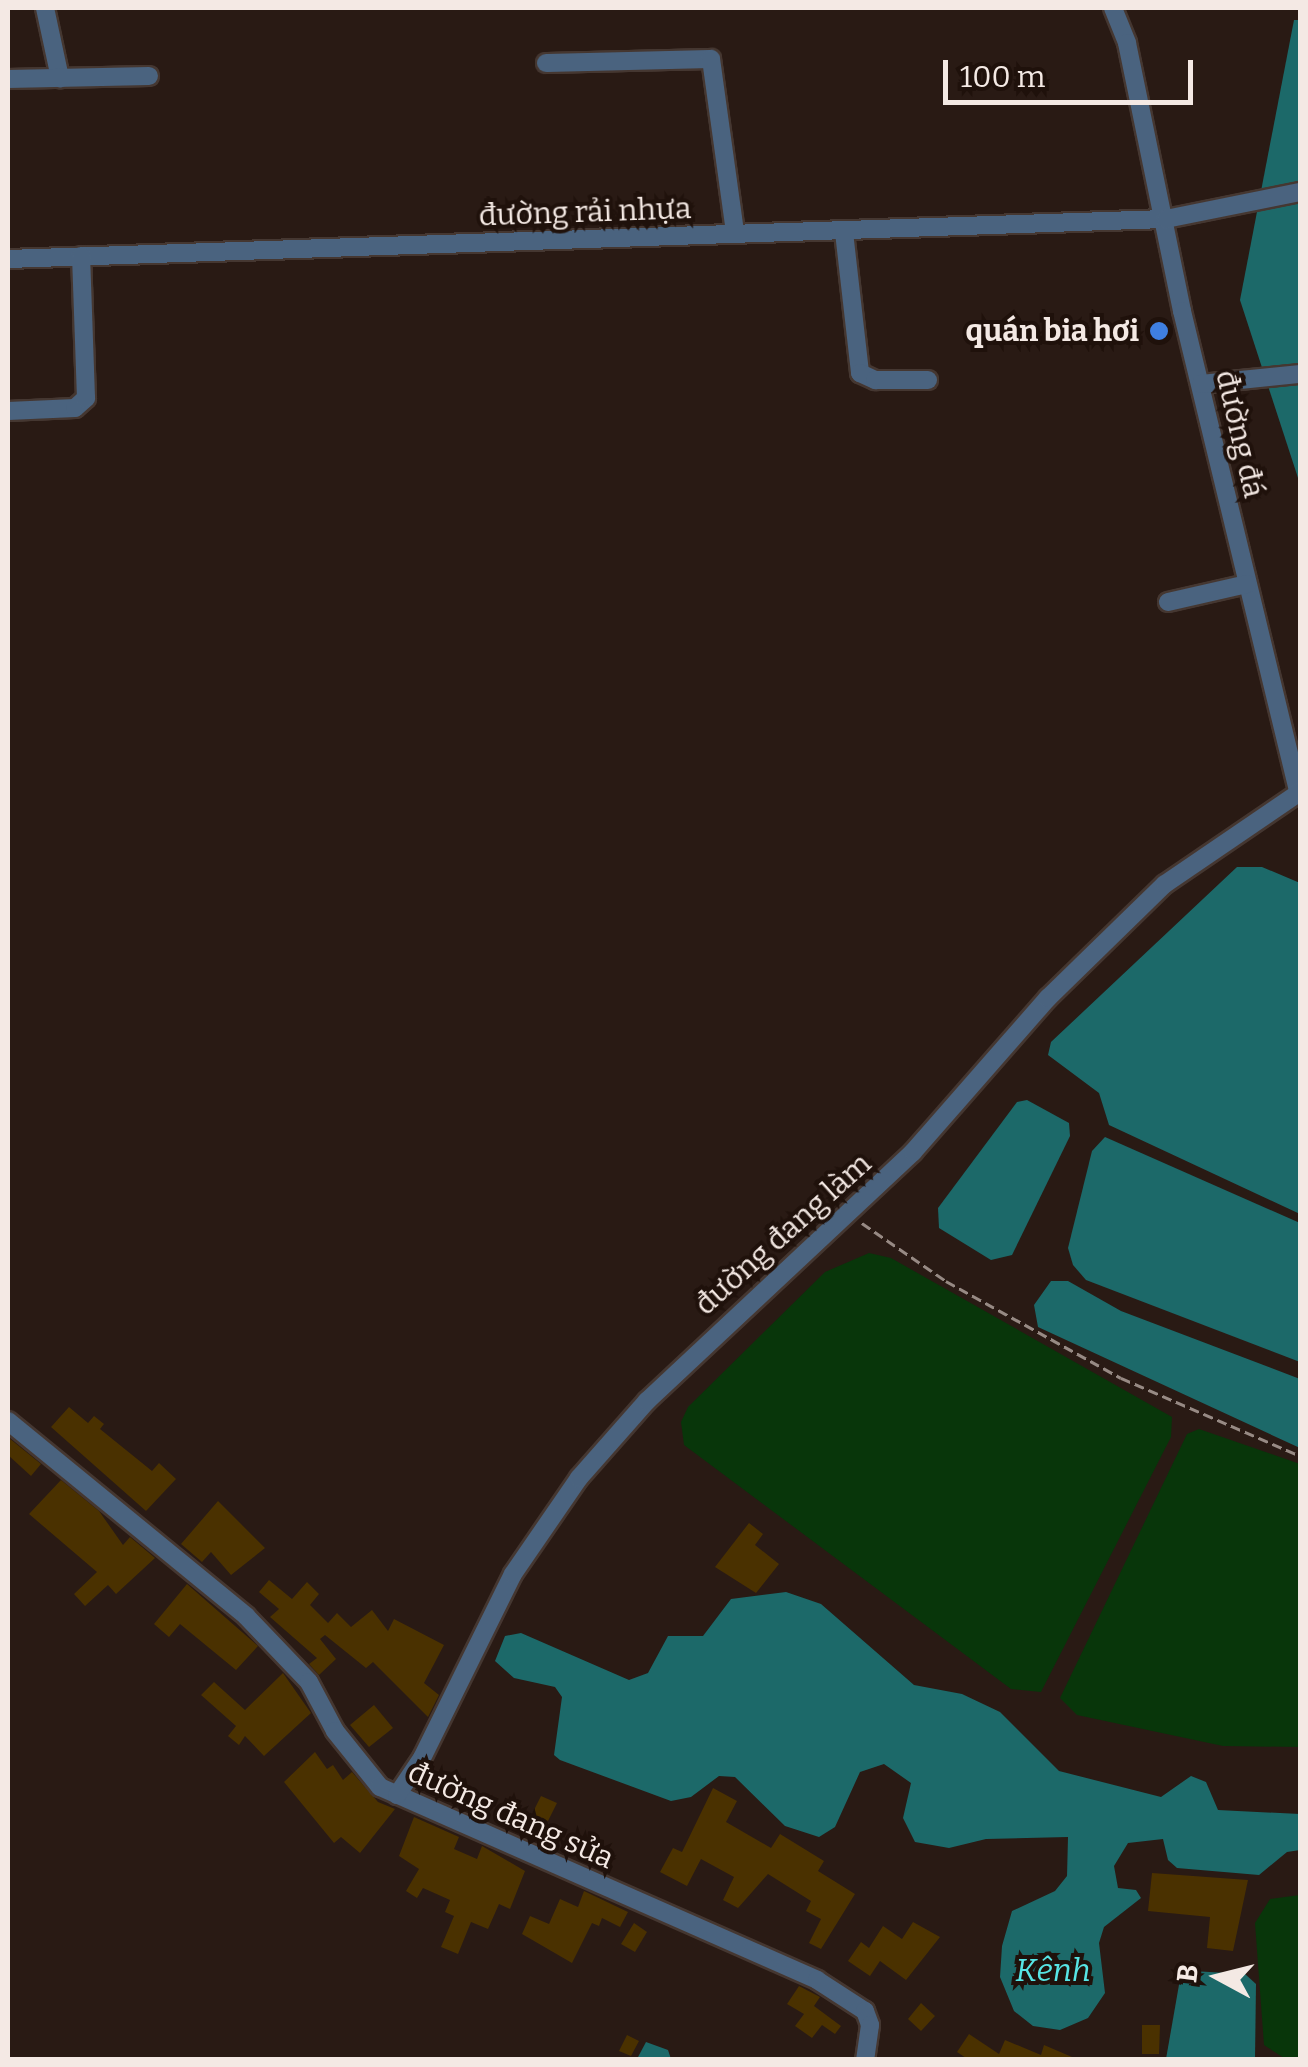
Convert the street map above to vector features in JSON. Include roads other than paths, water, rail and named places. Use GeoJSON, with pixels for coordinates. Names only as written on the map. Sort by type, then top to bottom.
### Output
{"type":"FeatureCollection","features":[{"type":"Feature","properties":{"kind":"lane"},"geometry":{"type":"LineString","coordinates":[[45,8],[60,78]]}},
{"type":"Feature","properties":{"kind":"lane","name":"đường đá"},"geometry":{"type":"LineString","coordinates":[[1114,8],[1130,59],[1247,584],[1296,756],[1300,792]]}},
{"type":"Feature","properties":{"kind":"lane"},"geometry":{"type":"LineString","coordinates":[[546,63],[705,58],[714,68],[734,233]]}},
{"type":"Feature","properties":{"kind":"lane"},"geometry":{"type":"LineString","coordinates":[[8,79],[149,76]]}},
{"type":"Feature","properties":{"kind":"lane"},"geometry":{"type":"LineString","coordinates":[[1166,219],[1300,192]]}},
{"type":"Feature","properties":{"kind":"lane","name":"đường rải nhựa"},"geometry":{"type":"LineString","coordinates":[[8,259],[1166,219]]}},
{"type":"Feature","properties":{"kind":"lane"},"geometry":{"type":"LineString","coordinates":[[844,232],[860,373],[875,380],[928,380]]}},
{"type":"Feature","properties":{"kind":"lane"},"geometry":{"type":"LineString","coordinates":[[8,411],[74,408],[86,398],[81,256]]}},
{"type":"Feature","properties":{"kind":"lane"},"geometry":{"type":"LineString","coordinates":[[1201,384],[1300,374]]}},
{"type":"Feature","properties":{"kind":"lane"},"geometry":{"type":"LineString","coordinates":[[1168,602],[1247,584]]}},
{"type":"Feature","properties":{"kind":"lane","name":"đường đang làm"},"geometry":{"type":"LineString","coordinates":[[397,1795],[422,1758],[514,1574],[579,1478],[701,1345],[850,1214],[1048,998],[1165,884],[1300,792]]}},
{"type":"Feature","properties":{"kind":"lane","name":"đường đang sửa"},"geometry":{"type":"LineString","coordinates":[[8,1421],[246,1616],[309,1682],[363,1769],[397,1795],[817,1980],[854,2002],[870,2026],[865,2060]]}},
{"type":"Feature","properties":{"kind":"water"},"geometry":{"type":"Polygon","coordinates":[[[1294,20],[1300,20],[1300,484],[1240,300],[1294,20]]]}},
{"type":"Feature","properties":{"kind":"water"},"geometry":{"type":"Polygon","coordinates":[[[1237,867],[1262,867],[1300,883],[1300,1214],[1109,1125],[1099,1093],[1048,1055],[1051,1042],[1237,867]]]}},
{"type":"Feature","properties":{"kind":"water"},"geometry":{"type":"Polygon","coordinates":[[[1027,1100],[1069,1123],[1070,1136],[1012,1255],[991,1260],[939,1228],[938,1208],[1017,1102],[1027,1100]]]}},
{"type":"Feature","properties":{"kind":"water"},"geometry":{"type":"Polygon","coordinates":[[[1105,1137],[1300,1223],[1300,1362],[1086,1280],[1073,1265],[1068,1248],[1092,1151],[1105,1137]]]}},
{"type":"Feature","properties":{"kind":"water"},"geometry":{"type":"Polygon","coordinates":[[[1051,1281],[1068,1281],[1121,1311],[1300,1379],[1300,1448],[1038,1327],[1034,1305],[1051,1281]]]}},
{"type":"Feature","properties":{"kind":"water","name":"Kênh"},"geometry":{"type":"Polygon","coordinates":[[[786,1592],[821,1604],[914,1685],[962,1694],[1000,1712],[1059,1771],[1161,1797],[1191,1776],[1206,1782],[1218,1810],[1300,1814],[1300,1850],[1287,1852],[1259,1875],[1177,1868],[1168,1860],[1163,1839],[1128,1843],[1114,1866],[1118,1888],[1136,1890],[1141,1898],[1104,1927],[1099,1943],[1105,1993],[1088,2018],[1060,2030],[1033,2026],[1014,2011],[1000,1977],[1002,1946],[1012,1911],[1055,1891],[1067,1876],[1068,1837],[986,1839],[949,1848],[915,1842],[903,1818],[911,1783],[884,1764],[860,1772],[835,1827],[819,1837],[785,1826],[735,1777],[719,1776],[691,1797],[671,1801],[560,1760],[554,1755],[562,1697],[555,1687],[514,1678],[495,1661],[505,1636],[521,1633],[629,1680],[648,1673],[668,1636],[703,1636],[731,1599],[786,1592]]]}},
{"type":"Feature","properties":{"kind":"water"},"geometry":{"type":"Polygon","coordinates":[[[1192,1971],[1245,1974],[1256,1984],[1255,2059],[1166,2059],[1180,1979],[1192,1971]]]}},
{"type":"Feature","properties":{"kind":"water"},"geometry":{"type":"Polygon","coordinates":[[[646,2042],[668,2050],[671,2059],[637,2059],[646,2042]]]}},
{"type":"Feature","properties":{"kind":"place","name":"quán bia hơi"},"geometry":{"type":"Point","coordinates":[1159,331]}}]}
